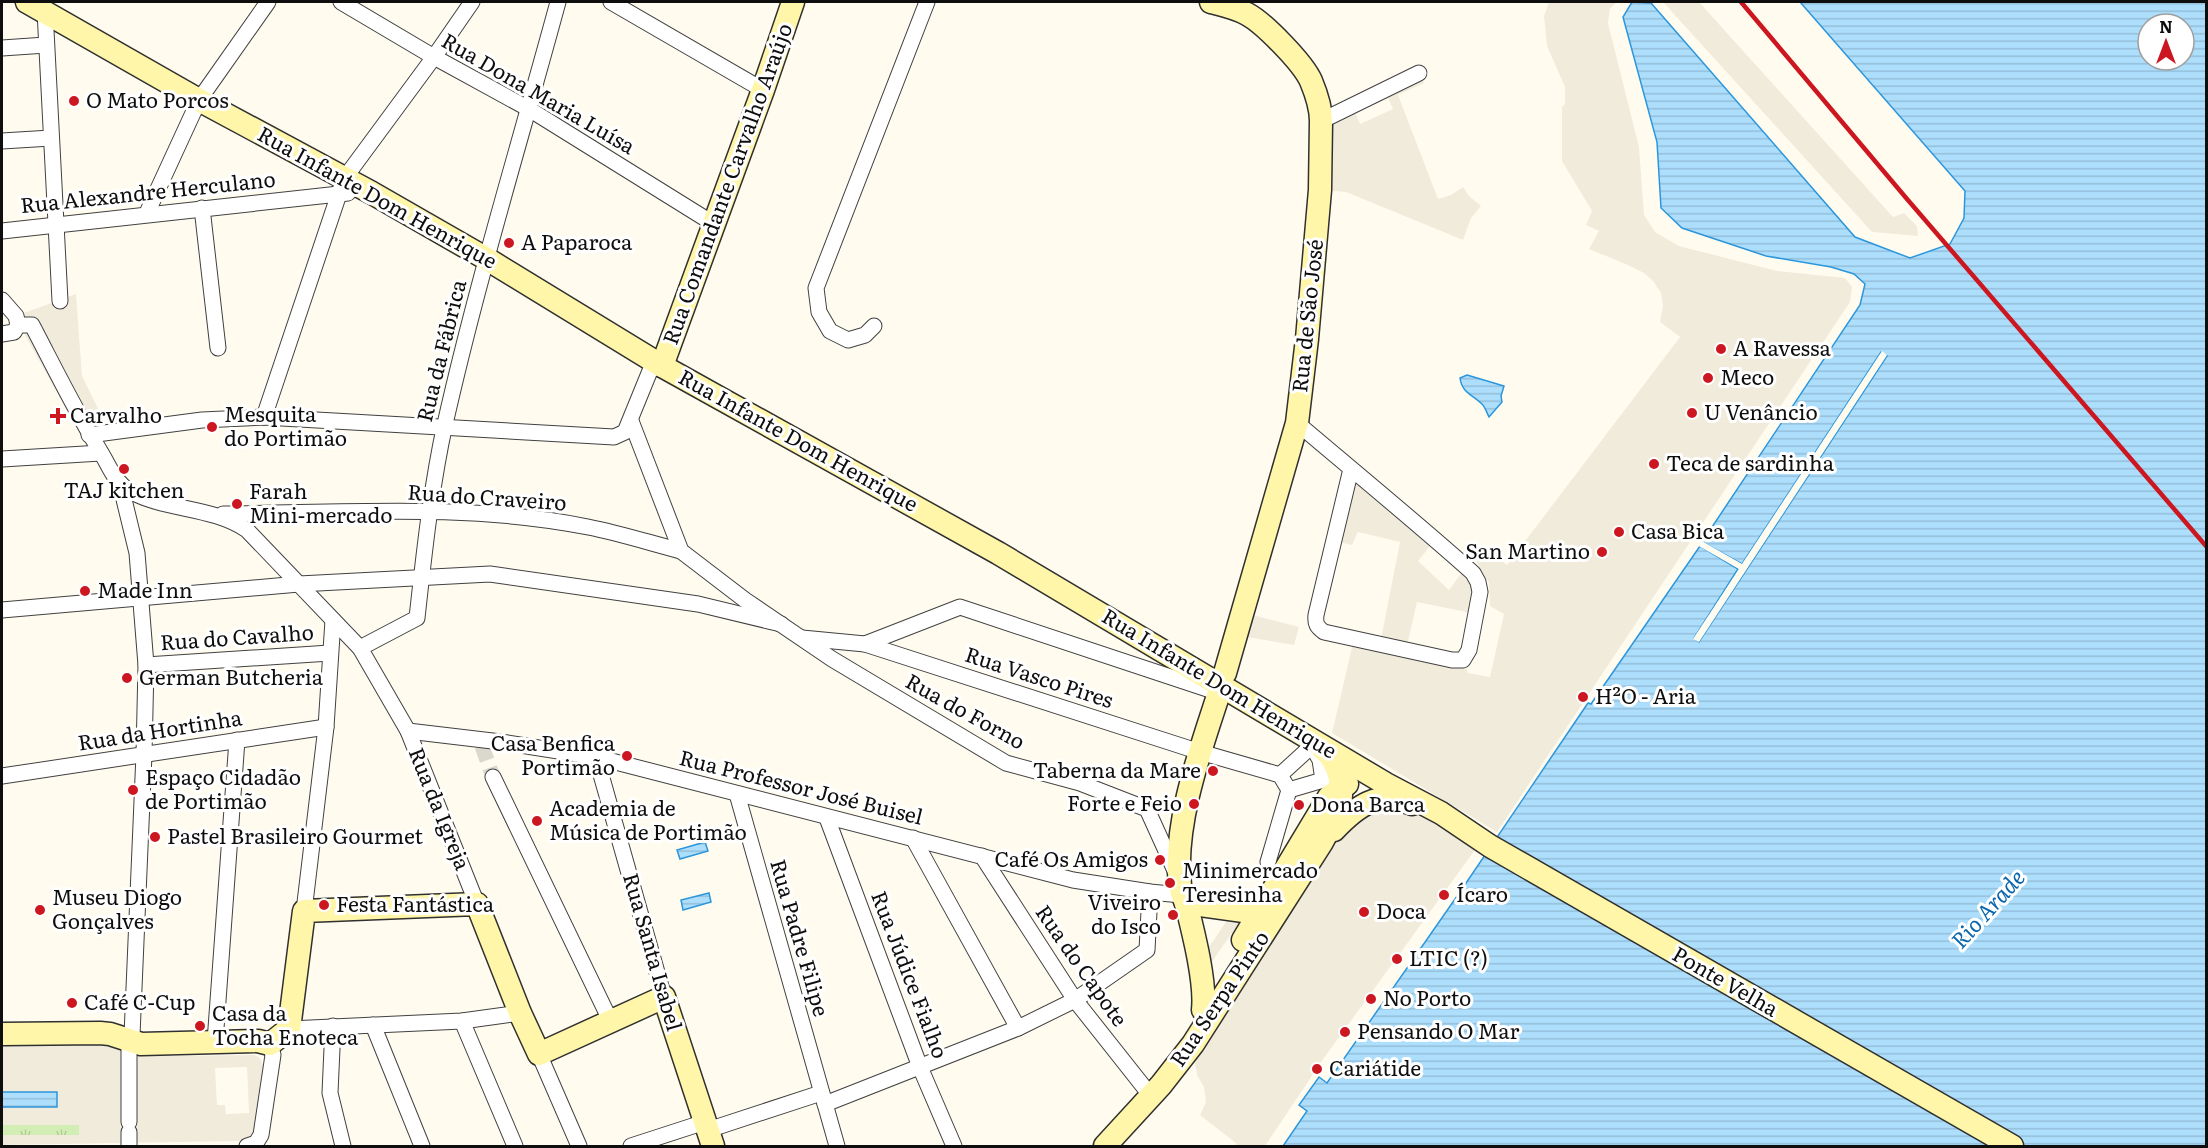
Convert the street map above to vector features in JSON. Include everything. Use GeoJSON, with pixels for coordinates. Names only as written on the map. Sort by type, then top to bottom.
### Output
{"type":"FeatureCollection","features":[{"type":"Feature","properties":{"kind":"street"},"geometry":{"type":"LineString","coordinates":[[147,213],[199,100],[268,2]]}},
{"type":"Feature","properties":{"kind":"street","name":"Rua Dona Maria Luísa"},"geometry":{"type":"LineString","coordinates":[[341,2],[529,109],[714,224]]}},
{"type":"Feature","properties":{"kind":"street"},"geometry":{"type":"LineString","coordinates":[[264,417],[341,186],[472,2]]}},
{"type":"Feature","properties":{"kind":"street","name":"Rua da Fábrica"},"geometry":{"type":"LineString","coordinates":[[360,648],[417,618],[445,426],[487,258],[558,2]]}},
{"type":"Feature","properties":{"kind":"street"},"geometry":{"type":"LineString","coordinates":[[611,2],[763,90]]}},
{"type":"Feature","properties":{"kind":"street","name":"Rua Comandante Carvalho Araújo"},"geometry":{"type":"LineString","coordinates":[[658,364],[714,224],[793,2]]}},
{"type":"Feature","properties":{"kind":"street"},"geometry":{"type":"LineString","coordinates":[[874,326],[865,335],[848,340],[830,332],[819,312],[816,288],[927,2]]}},
{"type":"Feature","properties":{"kind":"street","name":"Rua de São José"},"geometry":{"type":"LineString","coordinates":[[1194,943],[1182,893],[1180,843],[1190,788],[1200,752],[1297,423],[1319,201],[1321,121],[1310,79],[1266,27],[1245,13],[1211,2]]}},
{"type":"Feature","properties":{"kind":"street"},"geometry":{"type":"LineString","coordinates":[[37,5],[46,45],[60,301]]}},
{"type":"Feature","properties":{"kind":"street","name":"Rua Infante Dom Henrique"},"geometry":{"type":"LineString","coordinates":[[37,5],[341,186],[372,193],[487,258],[658,364],[998,553],[1311,742],[1440,815]]}},
{"type":"Feature","properties":{"kind":"street"},"geometry":{"type":"LineString","coordinates":[[2,48],[46,45]]}},
{"type":"Feature","properties":{"kind":"street"},"geometry":{"type":"LineString","coordinates":[[1321,121],[1419,73]]}},
{"type":"Feature","properties":{"kind":"street"},"geometry":{"type":"LineString","coordinates":[[2,141],[51,138]]}},
{"type":"Feature","properties":{"kind":"street","name":"Rua Alexandre Herculano"},"geometry":{"type":"LineString","coordinates":[[2,231],[202,208],[341,186]]}},
{"type":"Feature","properties":{"kind":"street"},"geometry":{"type":"LineString","coordinates":[[202,208],[218,348]]}},
{"type":"Feature","properties":{"kind":"street"},"geometry":{"type":"LineString","coordinates":[[2,300],[16,316],[18,325],[14,332],[2,334]]}},
{"type":"Feature","properties":{"kind":"street"},"geometry":{"type":"LineString","coordinates":[[18,325],[32,325],[89,435],[120,483],[137,553],[146,665],[129,1134]]}},
{"type":"Feature","properties":{"kind":"street"},"geometry":{"type":"LineString","coordinates":[[89,435],[202,420],[264,417],[614,436],[625,432],[658,364]]}},
{"type":"Feature","properties":{"kind":"street"},"geometry":{"type":"LineString","coordinates":[[631,421],[681,551]]}},
{"type":"Feature","properties":{"kind":"street"},"geometry":{"type":"LineString","coordinates":[[1297,423],[1351,469],[1466,567],[1478,582],[1480,592],[1469,650],[1463,660],[1452,660],[1324,632],[1318,628],[1316,615],[1351,469]]}},
{"type":"Feature","properties":{"kind":"street"},"geometry":{"type":"LineString","coordinates":[[2,459],[101,453]]}},
{"type":"Feature","properties":{"kind":"street"},"geometry":{"type":"LineString","coordinates":[[120,483],[130,491],[145,497],[216,514]]}},
{"type":"Feature","properties":{"kind":"street","name":"Rua do Craveiro"},"geometry":{"type":"LineString","coordinates":[[216,514],[431,512],[503,516],[588,527],[681,551]]}},
{"type":"Feature","properties":{"kind":"street","name":"Rua da Igreja"},"geometry":{"type":"LineString","coordinates":[[216,514],[233,520],[247,530],[360,648],[408,731],[520,1013],[539,1054]]}},
{"type":"Feature","properties":{"kind":"street","name":"Rua do Forno"},"geometry":{"type":"LineString","coordinates":[[681,551],[832,659],[1006,763],[1080,783],[1147,809],[1182,893]]}},
{"type":"Feature","properties":{"kind":"street"},"geometry":{"type":"LineString","coordinates":[[2,610],[299,584],[490,574],[698,604],[781,624]]}},
{"type":"Feature","properties":{"kind":"street"},"geometry":{"type":"LineString","coordinates":[[801,638],[865,644],[960,607],[1222,683]]}},
{"type":"Feature","properties":{"kind":"street"},"geometry":{"type":"LineString","coordinates":[[290,1029],[326,727],[333,620]]}},
{"type":"Feature","properties":{"kind":"street","name":"Rua Vasco Pires"},"geometry":{"type":"LineString","coordinates":[[865,644],[1200,752],[1280,775]]}},
{"type":"Feature","properties":{"kind":"street","name":"Rua do Cavalho"},"geometry":{"type":"LineString","coordinates":[[146,665],[330,653]]}},
{"type":"Feature","properties":{"kind":"street","name":"Rua da Hortinha"},"geometry":{"type":"LineString","coordinates":[[2,776],[326,727]]}},
{"type":"Feature","properties":{"kind":"street","name":"Rua Professor José Buisel"},"geometry":{"type":"LineString","coordinates":[[408,731],[481,743],[596,757],[1073,880],[1150,892],[1182,893]]}},
{"type":"Feature","properties":{"kind":"street"},"geometry":{"type":"LineString","coordinates":[[215,1042],[237,740]]}},
{"type":"Feature","properties":{"kind":"street"},"geometry":{"type":"LineString","coordinates":[[1268,862],[1289,790],[1280,775],[1311,742]]}},
{"type":"Feature","properties":{"kind":"street"},"geometry":{"type":"LineString","coordinates":[[1311,742],[1327,753],[1335,763],[1342,782],[1339,810],[1322,842]]}},
{"type":"Feature","properties":{"kind":"street"},"geometry":{"type":"LineString","coordinates":[[1289,790],[1323,780],[1320,760],[1311,742]]}},
{"type":"Feature","properties":{"kind":"street","name":"Rua Santa Isabel"},"geometry":{"type":"LineString","coordinates":[[596,757],[664,997],[709,1133]]}},
{"type":"Feature","properties":{"kind":"street"},"geometry":{"type":"LineString","coordinates":[[493,777],[611,1022]]}},
{"type":"Feature","properties":{"kind":"street"},"geometry":{"type":"LineString","coordinates":[[1342,788],[1346,784],[1371,780],[1386,784]]}},
{"type":"Feature","properties":{"kind":"street","name":"Rua Serpa Pinto"},"geometry":{"type":"LineString","coordinates":[[1105,1146],[1148,1092],[1189,1032],[1316,816],[1329,797],[1342,788]]}},
{"type":"Feature","properties":{"kind":"street","name":"Rua Padre Filipe"},"geometry":{"type":"LineString","coordinates":[[737,794],[837,1146]]}},
{"type":"Feature","properties":{"kind":"street"},"geometry":{"type":"LineString","coordinates":[[1322,842],[1353,811],[1372,801],[1401,800],[1440,815]]}},
{"type":"Feature","properties":{"kind":"street","name":"Ponte Velha"},"geometry":{"type":"LineString","coordinates":[[1440,815],[2012,1146]]}},
{"type":"Feature","properties":{"kind":"street","name":"Rua Júdice Fialho"},"geometry":{"type":"LineString","coordinates":[[827,818],[920,1066],[954,1146]]}},
{"type":"Feature","properties":{"kind":"street"},"geometry":{"type":"LineString","coordinates":[[913,838],[1018,1028]]}},
{"type":"Feature","properties":{"kind":"street","name":"Rua Serpa Pinto"},"geometry":{"type":"LineString","coordinates":[[1091,1146],[1148,1092],[1193,1044],[1322,842]]}},
{"type":"Feature","properties":{"kind":"street","name":"Rua do Capote"},"geometry":{"type":"LineString","coordinates":[[982,856],[1075,1000],[1148,1092]]}},
{"type":"Feature","properties":{"kind":"street"},"geometry":{"type":"LineString","coordinates":[[631,1146],[709,1133],[920,1066],[1018,1028],[1075,1000],[1147,950],[1150,892]]}},
{"type":"Feature","properties":{"kind":"street"},"geometry":{"type":"LineString","coordinates":[[1182,893],[1258,913],[1263,926],[1259,941]]}},
{"type":"Feature","properties":{"kind":"street"},"geometry":{"type":"LineString","coordinates":[[304,911],[477,904]]}},
{"type":"Feature","properties":{"kind":"street"},"geometry":{"type":"LineString","coordinates":[[1194,943],[1206,969],[1225,972],[1233,970],[1247,960]]}},
{"type":"Feature","properties":{"kind":"street"},"geometry":{"type":"LineString","coordinates":[[1194,943],[1204,998],[1203,1010]]}},
{"type":"Feature","properties":{"kind":"street"},"geometry":{"type":"LineString","coordinates":[[579,1146],[539,1054],[664,997]]}},
{"type":"Feature","properties":{"kind":"street"},"geometry":{"type":"LineString","coordinates":[[270,1044],[290,1029],[462,1021],[520,1013]]}},
{"type":"Feature","properties":{"kind":"street"},"geometry":{"type":"LineString","coordinates":[[462,1021],[515,1146]]}},
{"type":"Feature","properties":{"kind":"street"},"geometry":{"type":"LineString","coordinates":[[373,1025],[422,1146]]}},
{"type":"Feature","properties":{"kind":"street"},"geometry":{"type":"LineString","coordinates":[[333,1026],[330,1093],[343,1146]]}},
{"type":"Feature","properties":{"kind":"street"},"geometry":{"type":"LineString","coordinates":[[2,1034],[100,1033],[141,1044],[258,1041],[270,1044]]}},
{"type":"Feature","properties":{"kind":"street"},"geometry":{"type":"LineString","coordinates":[[248,1144],[261,1135],[273,1055],[270,1044]]}},
{"type":"Feature","properties":{"kind":"green space"},"geometry":{"type":"Polygon","coordinates":[[[79,1124],[79,1135],[2,1135],[2,1125],[79,1124]]]}},
{"type":"Feature","properties":{"kind":"shaded area"},"geometry":{"type":"Polygon","coordinates":[[[1549,2],[1616,2],[1610,9],[1608,23],[1639,147],[1644,215],[1655,232],[1679,246],[1777,271],[1845,278],[1852,287],[1850,302],[1497,832],[1332,733],[1354,639],[1380,644],[1400,542],[1358,532],[1352,545],[1334,541],[1351,469],[1435,540],[1418,561],[1449,590],[1466,567],[1473,573],[1476,614],[1417,602],[1406,650],[1463,660],[1468,673],[1490,677],[1504,614],[1490,606],[1489,583],[1477,563],[1477,554],[1483,546],[1507,565],[1680,337],[1660,322],[1663,306],[1661,293],[1653,281],[1644,273],[1628,265],[1589,249],[1599,231],[1586,225],[1592,211],[1562,161],[1562,107],[1565,104],[1565,87],[1547,46],[1544,16],[1549,2]]]}},
{"type":"Feature","properties":{"kind":"shaded area"},"geometry":{"type":"Polygon","coordinates":[[[1663,2],[1699,2],[1893,217],[1904,213],[1917,226],[1918,236],[1872,232],[1663,2]]]}},
{"type":"Feature","properties":{"kind":"shaded area"},"geometry":{"type":"Polygon","coordinates":[[[1419,73],[1424,83],[1398,95],[1438,199],[1451,195],[1463,187],[1469,196],[1481,206],[1471,218],[1463,240],[1346,192],[1320,190],[1321,121],[1353,107],[1360,124],[1393,109],[1385,91],[1419,73]]]}},
{"type":"Feature","properties":{"kind":"shaded area"},"geometry":{"type":"Polygon","coordinates":[[[76,294],[82,376],[106,425],[78,430],[25,335],[24,313],[76,294]]]}},
{"type":"Feature","properties":{"kind":"shaded area"},"geometry":{"type":"Polygon","coordinates":[[[1252,615],[1299,627],[1294,645],[1241,636],[1252,615]]]}},
{"type":"Feature","properties":{"kind":"shaded area"},"geometry":{"type":"Polygon","coordinates":[[[1382,806],[1422,813],[1480,843],[1324,1058],[1265,1146],[1235,1146],[1237,1144],[1200,1115],[1206,1102],[1204,1087],[1197,1075],[1195,1063],[1198,1053],[1346,825],[1382,806]]]}},
{"type":"Feature","properties":{"kind":"shaded area"},"geometry":{"type":"Polygon","coordinates":[[[1230,916],[1243,917],[1211,963],[1207,950],[1230,916]]]}},
{"type":"Feature","properties":{"kind":"shaded area"},"geometry":{"type":"Polygon","coordinates":[[[101,1040],[161,1050],[172,1056],[255,1055],[260,1058],[264,1068],[255,1132],[247,1140],[241,1141],[2,1145],[2,1135],[79,1135],[79,1125],[2,1125],[2,1107],[57,1107],[57,1092],[2,1092],[2,1041],[101,1040]],[[247,1067],[215,1068],[217,1105],[225,1105],[226,1114],[249,1113],[247,1067]]]}},
{"type":"Feature","properties":{"kind":"water","name":"Rio Arade"},"geometry":{"type":"Polygon","coordinates":[[[1632,2],[1651,3],[1855,237],[1910,258],[1950,244],[1964,218],[1965,191],[1800,2],[2206,2],[2206,1146],[1283,1146],[1307,1111],[1299,1105],[1319,1077],[1327,1083],[1588,703],[1591,704],[1700,546],[1738,569],[1694,638],[1699,642],[1887,356],[1881,352],[1742,564],[1702,542],[1860,305],[1865,284],[1854,274],[1831,267],[1766,256],[1682,228],[1661,208],[1657,142],[1623,17],[1632,2]]]}},
{"type":"Feature","properties":{"kind":"water"},"geometry":{"type":"Polygon","coordinates":[[[1467,375],[1504,386],[1502,402],[1489,417],[1482,404],[1463,387],[1460,378],[1467,375]]]}},
{"type":"Feature","properties":{"kind":"water"},"geometry":{"type":"Polygon","coordinates":[[[705,842],[708,851],[680,859],[677,850],[705,842]]]}},
{"type":"Feature","properties":{"kind":"water"},"geometry":{"type":"Polygon","coordinates":[[[709,893],[711,902],[683,910],[681,900],[709,893]]]}},
{"type":"Feature","properties":{"kind":"water"},"geometry":{"type":"Polygon","coordinates":[[[2,1092],[57,1092],[57,1107],[2,1107],[2,1092]]]}},
{"type":"Feature","properties":{"kind":"pier"},"geometry":{"type":"Polygon","coordinates":[[[1882,351],[1887,355],[1699,642],[1693,639],[1739,569],[1697,545],[1700,540],[1742,564],[1882,351]],[[1883,356],[1744,566],[1724,557],[1741,570],[1698,638],[1883,356]]]}},
{"type":"Feature","properties":{"kind":"tunnel"},"geometry":{"type":"LineString","coordinates":[[482,746],[493,777]]}},
{"type":"Feature","properties":{"kind":"railway"},"geometry":{"type":"LineString","coordinates":[[1741,2],[1907,199],[2206,546]]}},
{"type":"Feature","properties":{"kind":"place","name":"O Mato Porcos"},"geometry":{"type":"Point","coordinates":[74,101]}},
{"type":"Feature","properties":{"kind":"place","name":"A Paparoca"},"geometry":{"type":"Point","coordinates":[509,243]}},
{"type":"Feature","properties":{"kind":"place","name":"A Ravessa"},"geometry":{"type":"Point","coordinates":[1721,349]}},
{"type":"Feature","properties":{"kind":"place","name":"Meco"},"geometry":{"type":"Point","coordinates":[1708,378]}},
{"type":"Feature","properties":{"kind":"place","name":"U Venâncio"},"geometry":{"type":"Point","coordinates":[1692,413]}},
{"type":"Feature","properties":{"kind":"place","name":"Carvalho"},"geometry":{"type":"Point","coordinates":[58,416]}},
{"type":"Feature","properties":{"kind":"place","name":"Mesquita do Portimão"},"geometry":{"type":"Point","coordinates":[212,427]}},
{"type":"Feature","properties":{"kind":"place","name":"Teca de sardinha"},"geometry":{"type":"Point","coordinates":[1654,464]}},
{"type":"Feature","properties":{"kind":"place","name":"TAJ kitchen"},"geometry":{"type":"Point","coordinates":[124,469]}},
{"type":"Feature","properties":{"kind":"place","name":"Farah Mini-mercado"},"geometry":{"type":"Point","coordinates":[237,504]}},
{"type":"Feature","properties":{"kind":"place","name":"Casa Bica"},"geometry":{"type":"Point","coordinates":[1619,532]}},
{"type":"Feature","properties":{"kind":"place","name":"San Martino"},"geometry":{"type":"Point","coordinates":[1602,552]}},
{"type":"Feature","properties":{"kind":"place","name":"Made Inn"},"geometry":{"type":"Point","coordinates":[85,591]}},
{"type":"Feature","properties":{"kind":"place","name":"German Butcheria"},"geometry":{"type":"Point","coordinates":[127,678]}},
{"type":"Feature","properties":{"kind":"place","name":"H²O - Aria"},"geometry":{"type":"Point","coordinates":[1583,697]}},
{"type":"Feature","properties":{"kind":"place","name":"Casa Benfica Portimão"},"geometry":{"type":"Point","coordinates":[627,756]}},
{"type":"Feature","properties":{"kind":"place","name":"Taberna da Mare"},"geometry":{"type":"Point","coordinates":[1213,771]}},
{"type":"Feature","properties":{"kind":"place","name":"Espaço Cidadão de Portimão"},"geometry":{"type":"Point","coordinates":[133,790]}},
{"type":"Feature","properties":{"kind":"place","name":"Forte e Feio"},"geometry":{"type":"Point","coordinates":[1194,804]}},
{"type":"Feature","properties":{"kind":"place","name":"Dona Barca"},"geometry":{"type":"Point","coordinates":[1299,805]}},
{"type":"Feature","properties":{"kind":"place","name":"Academia de Música de Portimão"},"geometry":{"type":"Point","coordinates":[537,821]}},
{"type":"Feature","properties":{"kind":"place","name":"Pastel Brasileiro Gourmet"},"geometry":{"type":"Point","coordinates":[155,837]}},
{"type":"Feature","properties":{"kind":"place","name":"Café Os Amigos"},"geometry":{"type":"Point","coordinates":[1160,860]}},
{"type":"Feature","properties":{"kind":"place","name":"Minimercado Teresinha"},"geometry":{"type":"Point","coordinates":[1170,883]}},
{"type":"Feature","properties":{"kind":"place","name":"Ícaro"},"geometry":{"type":"Point","coordinates":[1444,895]}},
{"type":"Feature","properties":{"kind":"place","name":"Festa Fantástica"},"geometry":{"type":"Point","coordinates":[324,905]}},
{"type":"Feature","properties":{"kind":"place","name":"Museu Diogo Gonçalves"},"geometry":{"type":"Point","coordinates":[40,910]}},
{"type":"Feature","properties":{"kind":"place","name":"Doca"},"geometry":{"type":"Point","coordinates":[1364,912]}},
{"type":"Feature","properties":{"kind":"place","name":"Viveiro do Isco"},"geometry":{"type":"Point","coordinates":[1173,915]}},
{"type":"Feature","properties":{"kind":"place","name":"LTIC (?)"},"geometry":{"type":"Point","coordinates":[1397,959]}},
{"type":"Feature","properties":{"kind":"place","name":"No Porto"},"geometry":{"type":"Point","coordinates":[1371,999]}},
{"type":"Feature","properties":{"kind":"place","name":"Café C-Cup"},"geometry":{"type":"Point","coordinates":[72,1003]}},
{"type":"Feature","properties":{"kind":"place","name":"Casa da Tocha Enoteca"},"geometry":{"type":"Point","coordinates":[200,1026]}},
{"type":"Feature","properties":{"kind":"place","name":"Pensando O Mar"},"geometry":{"type":"Point","coordinates":[1345,1032]}},
{"type":"Feature","properties":{"kind":"place","name":"Cariátide"},"geometry":{"type":"Point","coordinates":[1317,1069]}}]}
